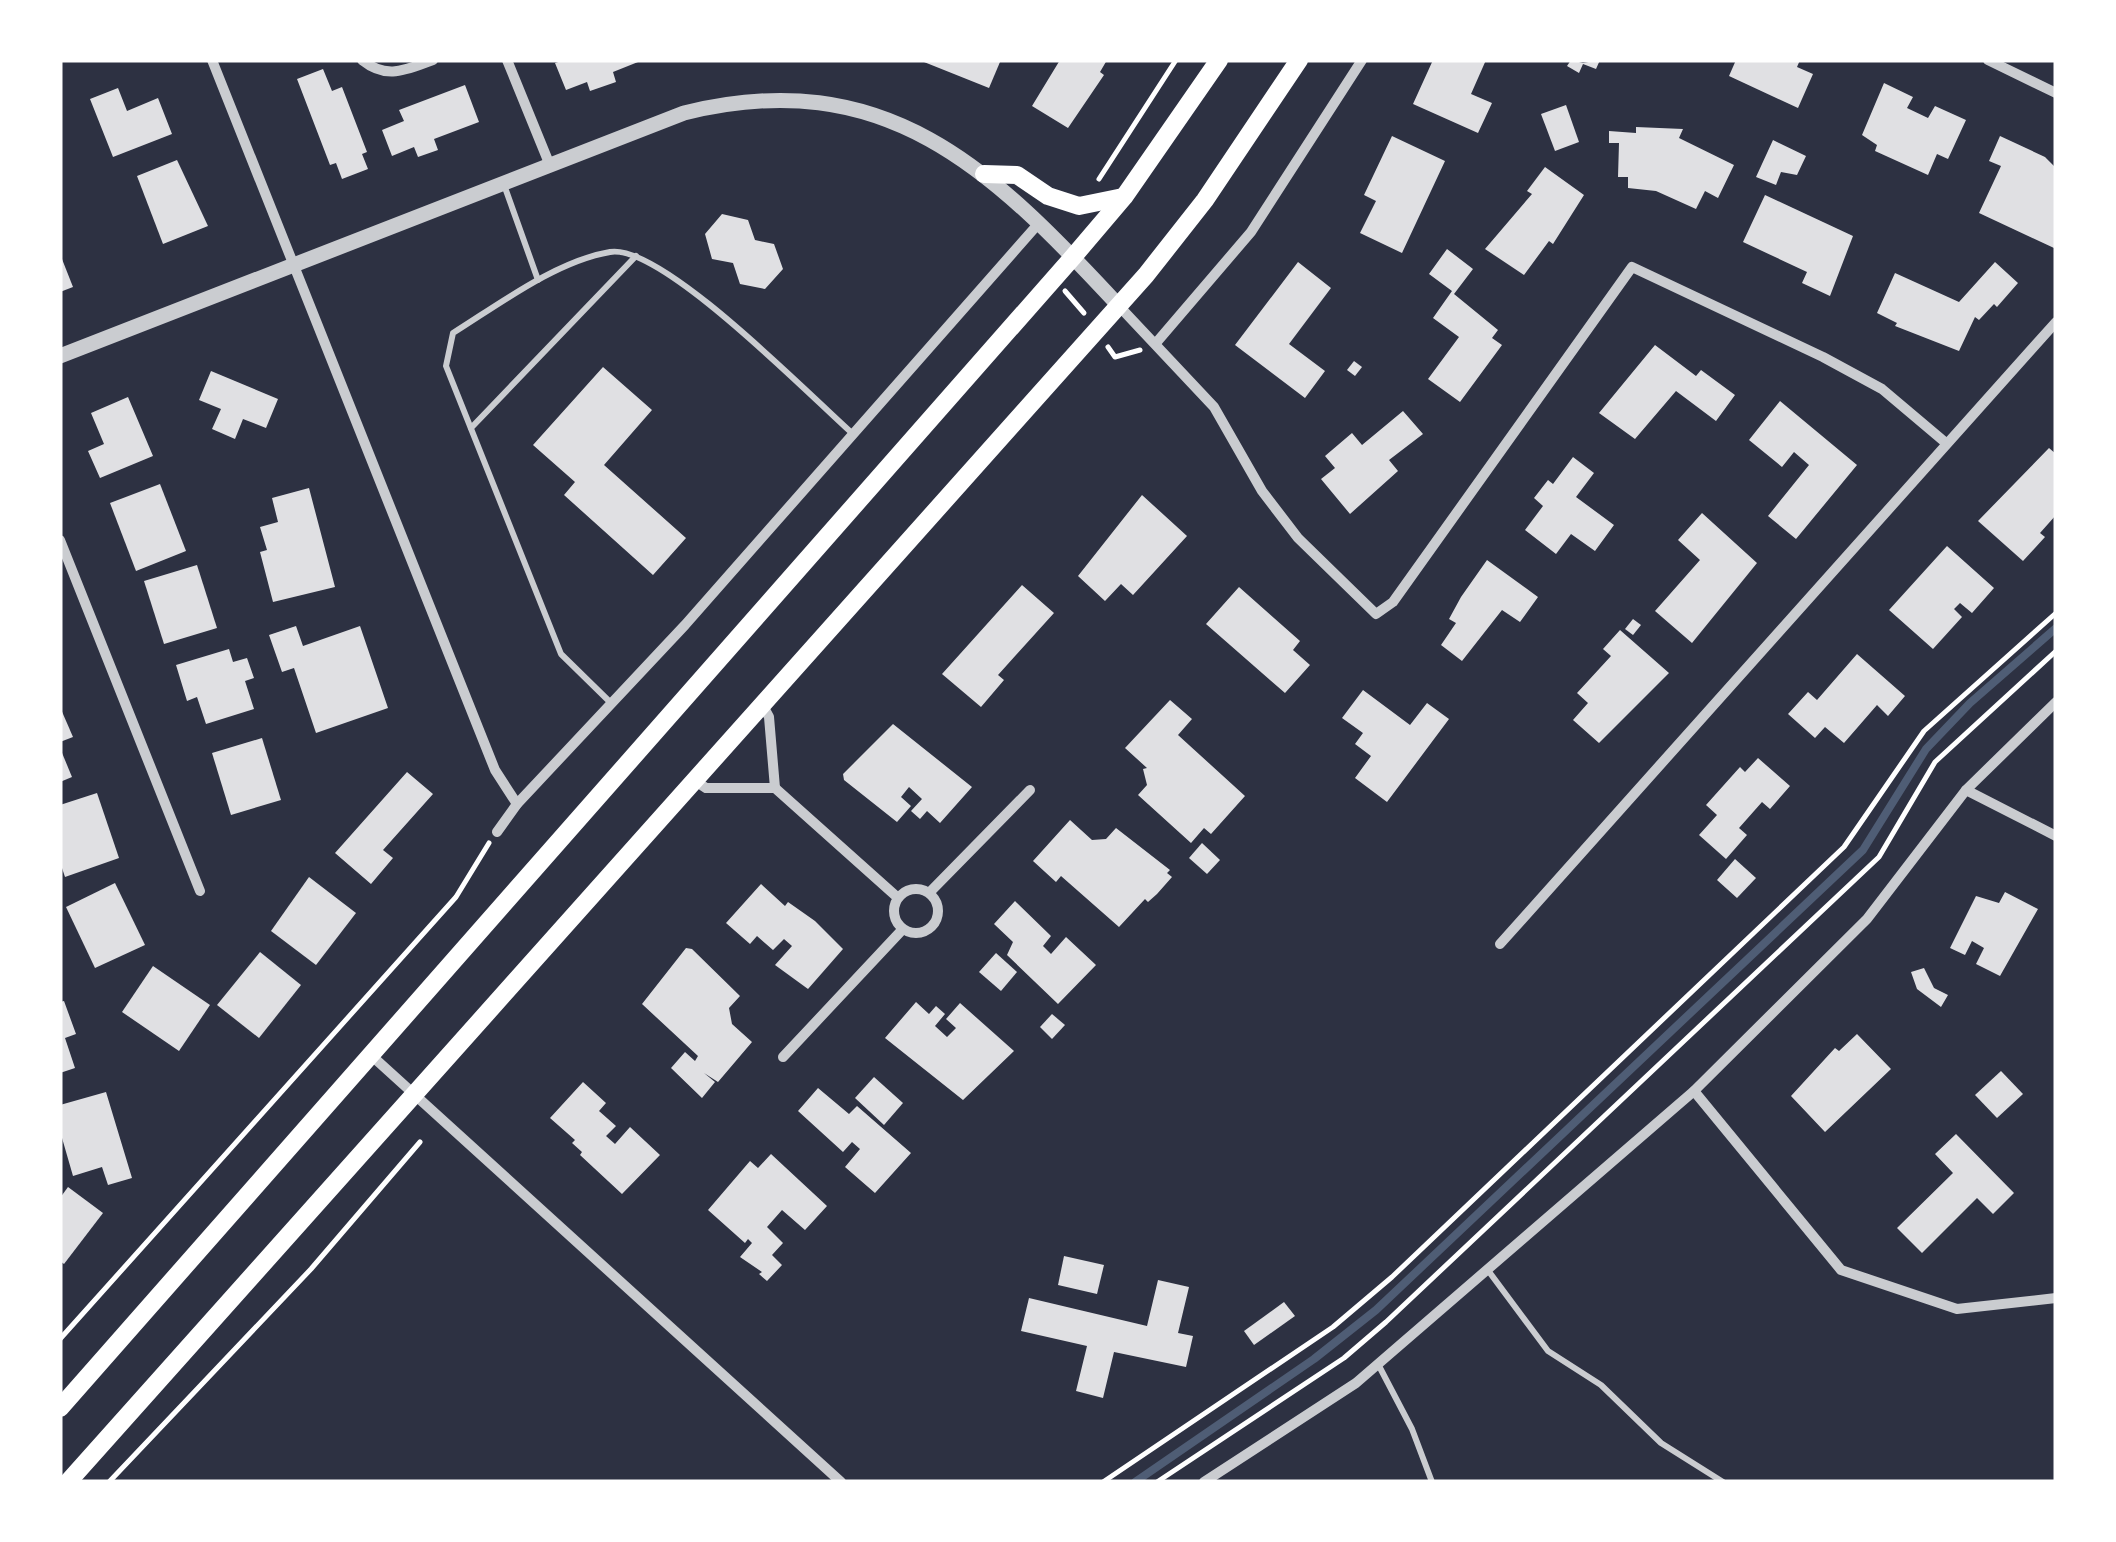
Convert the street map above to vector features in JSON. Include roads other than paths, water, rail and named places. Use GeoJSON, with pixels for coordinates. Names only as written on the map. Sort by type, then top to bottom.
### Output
{"type":"FeatureCollection","features":[{"type":"Feature","properties":{"kind":"main road"},"geometry":{"type":"LineString","coordinates":[[60,1408],[1073,258],[1124,197],[1219,60]]}},
{"type":"Feature","properties":{"kind":"main road"},"geometry":{"type":"LineString","coordinates":[[68,1482],[414,1090],[697,782],[1119,306],[1205,200],[1298,60]]}},
{"type":"Feature","properties":{"kind":"main road"},"geometry":{"type":"LineString","coordinates":[[984,174],[1017,175],[1048,196],[1080,206],[1124,197]]}},
{"type":"Feature","properties":{"kind":"street"},"geometry":{"type":"LineString","coordinates":[[212,60],[495,770],[517,804]]}},
{"type":"Feature","properties":{"kind":"street"},"geometry":{"type":"LineString","coordinates":[[362,60],[378,73],[397,73],[433,60]]}},
{"type":"Feature","properties":{"kind":"street"},"geometry":{"type":"LineString","coordinates":[[506,60],[550,164]]}},
{"type":"Feature","properties":{"kind":"street"},"geometry":{"type":"LineString","coordinates":[[1156,343],[1250,232],[1362,60]]}},
{"type":"Feature","properties":{"kind":"street"},"geometry":{"type":"LineString","coordinates":[[1988,60],[2056,93]]}},
{"type":"Feature","properties":{"kind":"street"},"geometry":{"type":"LineString","coordinates":[[60,356],[684,113],[729,102],[772,100],[812,102],[886,118],[954,151],[984,174],[1040,223],[1214,408],[1262,491],[1298,538],[1376,614],[1392,602],[1632,267],[1838,365],[1882,390],[1946,442]]}},
{"type":"Feature","properties":{"kind":"street"},"geometry":{"type":"LineString","coordinates":[[497,832],[517,804],[612,704],[1040,223]]}},
{"type":"Feature","properties":{"kind":"street"},"geometry":{"type":"LineString","coordinates":[[1500,944],[2056,322]]}},
{"type":"Feature","properties":{"kind":"street"},"geometry":{"type":"LineString","coordinates":[[60,540],[200,891]]}},
{"type":"Feature","properties":{"kind":"street"},"geometry":{"type":"LineString","coordinates":[[1204,1482],[1378,1364],[1694,1090],[1867,918],[1966,790],[2056,702]]}},
{"type":"Feature","properties":{"kind":"street"},"geometry":{"type":"LineString","coordinates":[[763,706],[769,717],[775,788]]}},
{"type":"Feature","properties":{"kind":"street"},"geometry":{"type":"LineString","coordinates":[[697,782],[706,788],[775,788],[897,896]]}},
{"type":"Feature","properties":{"kind":"street"},"geometry":{"type":"LineString","coordinates":[[930,892],[1030,790]]}},
{"type":"Feature","properties":{"kind":"street"},"geometry":{"type":"LineString","coordinates":[[1966,790],[2056,836]]}},
{"type":"Feature","properties":{"kind":"street"},"geometry":{"type":"LineString","coordinates":[[913,888],[930,892],[940,908],[935,926],[919,934],[902,930],[892,914],[897,896],[913,888]]}},
{"type":"Feature","properties":{"kind":"street"},"geometry":{"type":"LineString","coordinates":[[783,1056],[902,930]]}},
{"type":"Feature","properties":{"kind":"street"},"geometry":{"type":"LineString","coordinates":[[372,1056],[414,1090],[842,1482]]}},
{"type":"Feature","properties":{"kind":"street"},"geometry":{"type":"LineString","coordinates":[[1694,1090],[1842,1270],[1957,1309],[2056,1298]]}},
{"type":"Feature","properties":{"kind":"lane"},"geometry":{"type":"LineString","coordinates":[[503,182],[538,280]]}},
{"type":"Feature","properties":{"kind":"lane"},"geometry":{"type":"LineString","coordinates":[[612,704],[560,654],[446,366],[453,333],[538,280],[612,252],[637,255],[674,274],[853,434]]}},
{"type":"Feature","properties":{"kind":"lane"},"geometry":{"type":"LineString","coordinates":[[471,428],[637,255]]}},
{"type":"Feature","properties":{"kind":"lane"},"geometry":{"type":"LineString","coordinates":[[1488,1269],[1548,1352],[1601,1385],[1661,1443],[1724,1482]]}},
{"type":"Feature","properties":{"kind":"lane"},"geometry":{"type":"LineString","coordinates":[[1378,1364],[1412,1429],[1432,1482]]}},
{"type":"Feature","properties":{"kind":"waterway"},"geometry":{"type":"LineString","coordinates":[[1135,1482],[1314,1359],[1376,1310],[1863,850],[1926,749],[1970,703],[2056,628]]}}]}
